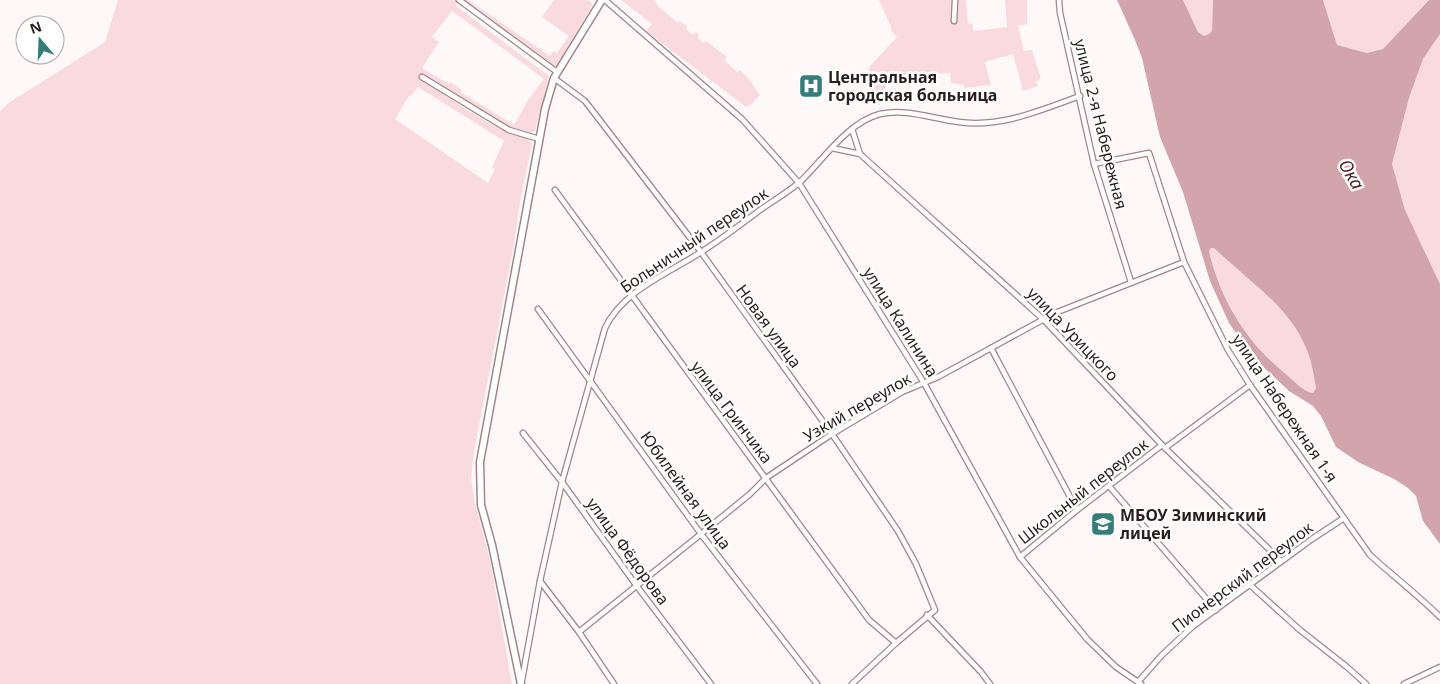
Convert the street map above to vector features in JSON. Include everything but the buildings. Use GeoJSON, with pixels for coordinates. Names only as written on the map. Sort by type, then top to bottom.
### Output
{"type":"FeatureCollection","features":[{"type":"Feature","properties":{"kind":"street","name":"Новая улица"},"geometry":{"type":"LineString","coordinates":[[459,0],[555,75],[585,101],[701,252],[832,434],[898,531],[916,564],[935,610],[927,615]]}},
{"type":"Feature","properties":{"kind":"street"},"geometry":{"type":"LineString","coordinates":[[521,684],[482,505],[480,462],[545,108],[555,75],[603,0]]}},
{"type":"Feature","properties":{"kind":"street","name":"улица Калинина"},"geometry":{"type":"LineString","coordinates":[[603,0],[742,120],[799,183],[924,383],[1020,557],[1087,639],[1116,668],[1139,683]]}},
{"type":"Feature","properties":{"kind":"street"},"geometry":{"type":"LineString","coordinates":[[954,21],[955,0]]}},
{"type":"Feature","properties":{"kind":"street","name":"улица 2-я Набережная"},"geometry":{"type":"LineString","coordinates":[[1059,0],[1060,13],[1094,164],[1131,282]]}},
{"type":"Feature","properties":{"kind":"street"},"geometry":{"type":"LineString","coordinates":[[422,77],[508,130],[539,139]]}},
{"type":"Feature","properties":{"kind":"street","name":"Больничный переулок"},"geometry":{"type":"LineString","coordinates":[[521,684],[540,581],[562,482],[605,328],[610,317],[618,307],[631,296],[701,252],[799,183],[852,129],[868,118],[891,112],[934,117],[959,123],[1002,121],[1020,117],[1080,96]]}},
{"type":"Feature","properties":{"kind":"street"},"geometry":{"type":"LineString","coordinates":[[852,129],[860,154]]}},
{"type":"Feature","properties":{"kind":"street","name":"улица Урицкого"},"geometry":{"type":"LineString","coordinates":[[832,148],[860,154],[1044,320],[1163,446],[1281,561]]}},
{"type":"Feature","properties":{"kind":"street","name":"улица Набережная 1-я"},"geometry":{"type":"LineString","coordinates":[[1094,164],[1149,153],[1184,262],[1224,342],[1250,386],[1370,555],[1392,575],[1412,589],[1440,617]]}},
{"type":"Feature","properties":{"kind":"street","name":"улица Гринчика"},"geometry":{"type":"LineString","coordinates":[[555,190],[869,620],[896,643]]}},
{"type":"Feature","properties":{"kind":"street","name":"Узкий переулок"},"geometry":{"type":"LineString","coordinates":[[579,632],[750,494],[766,478],[832,434],[902,392],[924,383],[1055,313],[1184,262]]}},
{"type":"Feature","properties":{"kind":"street","name":"Юбилейная улица"},"geometry":{"type":"LineString","coordinates":[[538,309],[701,534],[817,684]]}},
{"type":"Feature","properties":{"kind":"street"},"geometry":{"type":"LineString","coordinates":[[991,348],[1077,510]]}},
{"type":"Feature","properties":{"kind":"street","name":"Школьный переулок"},"geometry":{"type":"LineString","coordinates":[[1020,557],[1077,510],[1163,446],[1250,386]]}},
{"type":"Feature","properties":{"kind":"street","name":"улица Фёдорова"},"geometry":{"type":"LineString","coordinates":[[523,434],[562,482],[636,585],[711,684]]}},
{"type":"Feature","properties":{"kind":"street"},"geometry":{"type":"LineString","coordinates":[[1110,486],[1216,610]]}},
{"type":"Feature","properties":{"kind":"street","name":"Пионерский переулок"},"geometry":{"type":"LineString","coordinates":[[1139,683],[1162,654],[1192,627],[1281,561],[1344,518]]}},
{"type":"Feature","properties":{"kind":"street"},"geometry":{"type":"LineString","coordinates":[[540,581],[579,632],[614,684]]}},
{"type":"Feature","properties":{"kind":"street"},"geometry":{"type":"LineString","coordinates":[[1250,585],[1300,630],[1366,684]]}},
{"type":"Feature","properties":{"kind":"street"},"geometry":{"type":"LineString","coordinates":[[852,684],[927,615],[990,684]]}},
{"type":"Feature","properties":{"kind":"street"},"geometry":{"type":"LineString","coordinates":[[1404,684],[1440,667]]}},
{"type":"Feature","properties":{"kind":"shaded area"},"geometry":{"type":"Polygon","coordinates":[[[118,0],[458,0],[456,6],[549,76],[535,131],[530,133],[507,127],[422,75],[419,78],[480,118],[501,129],[522,136],[532,144],[474,452],[471,477],[475,504],[490,560],[512,684],[0,684],[0,111],[10,102],[105,42],[118,0]],[[452,11],[432,37],[439,42],[422,68],[449,84],[450,82],[462,90],[460,92],[514,125],[528,100],[544,79],[452,11]],[[418,87],[409,96],[395,119],[488,183],[495,169],[492,167],[504,141],[418,87]]]}},
{"type":"Feature","properties":{"kind":"shaded area"},"geometry":{"type":"Polygon","coordinates":[[[459,0],[468,0],[550,56],[553,51],[557,53],[569,36],[542,17],[554,0],[588,0],[593,4],[557,65],[553,66],[459,0]]]}},
{"type":"Feature","properties":{"kind":"shaded area"},"geometry":{"type":"Polygon","coordinates":[[[621,0],[654,0],[658,6],[678,23],[680,21],[687,26],[686,29],[693,35],[696,32],[699,35],[697,38],[704,43],[706,41],[727,57],[724,60],[737,72],[740,70],[760,95],[752,104],[746,107],[646,31],[652,24],[621,0]]]}},
{"type":"Feature","properties":{"kind":"shaded area"},"geometry":{"type":"Polygon","coordinates":[[[879,0],[966,0],[968,24],[972,23],[974,31],[1007,27],[1005,0],[1027,0],[1027,24],[1018,26],[1024,51],[1032,50],[1041,79],[1036,81],[1038,86],[1023,91],[1013,54],[985,62],[991,85],[964,88],[964,85],[951,83],[950,73],[919,75],[918,80],[886,81],[885,95],[880,95],[880,105],[863,104],[869,94],[867,77],[870,66],[897,37],[891,31],[879,0]]]}},
{"type":"Feature","properties":{"kind":"shaded area"},"geometry":{"type":"Polygon","coordinates":[[[1183,0],[1213,0],[1212,31],[1210,34],[1204,36],[1198,32],[1183,0]]]}},
{"type":"Feature","properties":{"kind":"shaded area"},"geometry":{"type":"Polygon","coordinates":[[[1323,0],[1429,0],[1383,49],[1367,53],[1337,45],[1323,0]]]}},
{"type":"Feature","properties":{"kind":"shaded area"},"geometry":{"type":"Polygon","coordinates":[[[1440,34],[1440,284],[1405,210],[1392,164],[1409,98],[1423,59],[1440,34]]]}},
{"type":"Feature","properties":{"kind":"shaded area"},"geometry":{"type":"Polygon","coordinates":[[[1211,248],[1214,248],[1266,294],[1289,319],[1309,356],[1316,388],[1313,393],[1306,391],[1260,350],[1238,320],[1214,270],[1209,251],[1211,248]]]}},
{"type":"Feature","properties":{"kind":"water","name":"Ока"},"geometry":{"type":"Polygon","coordinates":[[[1117,0],[1183,0],[1198,32],[1204,36],[1212,31],[1213,0],[1323,0],[1337,45],[1367,53],[1383,49],[1429,0],[1440,0],[1440,34],[1423,59],[1409,98],[1392,164],[1405,210],[1440,284],[1440,544],[1423,521],[1416,496],[1394,479],[1358,462],[1336,447],[1321,416],[1313,406],[1289,391],[1253,357],[1229,323],[1210,281],[1183,192],[1160,137],[1142,58],[1117,0]],[[1211,248],[1209,251],[1214,270],[1228,304],[1248,335],[1273,363],[1306,391],[1313,393],[1316,388],[1308,352],[1289,319],[1266,294],[1214,248],[1211,248]]]}},
{"type":"Feature","properties":{"kind":"place","name":"Центральная городская больница"},"geometry":{"type":"Point","coordinates":[811,86]}},
{"type":"Feature","properties":{"kind":"place","name":"МБОУ Зиминский лицей"},"geometry":{"type":"Point","coordinates":[1103,524]}}]}
